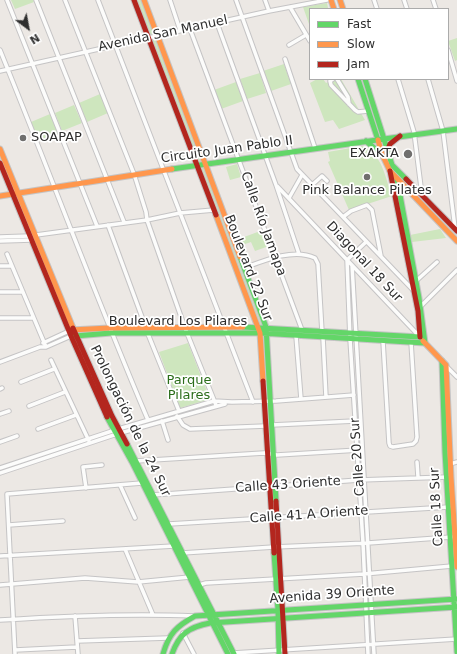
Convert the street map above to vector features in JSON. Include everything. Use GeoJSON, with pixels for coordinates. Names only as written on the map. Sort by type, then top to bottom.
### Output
{"type":"FeatureCollection","features":[{"type":"Feature","properties":{"kind":"street"},"geometry":{"type":"LineString","coordinates":[[7,0],[97,226]]}},
{"type":"Feature","properties":{"kind":"street"},"geometry":{"type":"LineString","coordinates":[[36,0],[124,222]]}},
{"type":"Feature","properties":{"kind":"street"},"geometry":{"type":"LineString","coordinates":[[65,0],[134,174],[146,212],[147,220],[185,328],[215,403]]}},
{"type":"Feature","properties":{"kind":"street"},"geometry":{"type":"LineString","coordinates":[[98,0],[253,402]]}},
{"type":"Feature","properties":{"kind":"street","name":"Boulevard 22 Sur"},"geometry":{"type":"LineString","coordinates":[[134,0],[259,326],[268,401]]}},
{"type":"Feature","properties":{"kind":"street","name":"Boulevard 22 Sur"},"geometry":{"type":"LineString","coordinates":[[144,0],[266,327],[270,454],[277,547],[282,652]]}},
{"type":"Feature","properties":{"kind":"street"},"geometry":{"type":"LineString","coordinates":[[170,0],[180,30]]}},
{"type":"Feature","properties":{"kind":"street"},"geometry":{"type":"LineString","coordinates":[[236,0],[297,169],[414,292]]}},
{"type":"Feature","properties":{"kind":"street"},"geometry":{"type":"LineString","coordinates":[[265,0],[269,11]]}},
{"type":"Feature","properties":{"kind":"street"},"geometry":{"type":"LineString","coordinates":[[294,0],[296,6]]}},
{"type":"Feature","properties":{"kind":"street","name":"Avenida San Manuel"},"geometry":{"type":"LineString","coordinates":[[0,71],[180,30],[327,0]]}},
{"type":"Feature","properties":{"kind":"street"},"geometry":{"type":"LineString","coordinates":[[290,7],[309,40]]}},
{"type":"Feature","properties":{"kind":"street","name":"Diagonal 18 Sur"},"geometry":{"type":"LineString","coordinates":[[216,23],[276,185],[457,377]]}},
{"type":"Feature","properties":{"kind":"street","name":"Calle Río Jamapa"},"geometry":{"type":"LineString","coordinates":[[190,28],[302,330]]}},
{"type":"Feature","properties":{"kind":"street"},"geometry":{"type":"LineString","coordinates":[[289,45],[306,35]]}},
{"type":"Feature","properties":{"kind":"street"},"geometry":{"type":"LineString","coordinates":[[0,50],[55,187],[110,331],[148,420]]}},
{"type":"Feature","properties":{"kind":"street"},"geometry":{"type":"LineString","coordinates":[[449,53],[457,81]]}},
{"type":"Feature","properties":{"kind":"street"},"geometry":{"type":"LineString","coordinates":[[285,59],[315,148]]}},
{"type":"Feature","properties":{"kind":"street"},"geometry":{"type":"LineString","coordinates":[[332,80],[330,81],[331,84],[358,112],[368,111]]}},
{"type":"Feature","properties":{"kind":"street"},"geometry":{"type":"LineString","coordinates":[[338,80],[348,97],[349,104]]}},
{"type":"Feature","properties":{"kind":"street"},"geometry":{"type":"LineString","coordinates":[[358,80],[382,154],[390,172],[414,292],[419,308],[420,337]]}},
{"type":"Feature","properties":{"kind":"street"},"geometry":{"type":"LineString","coordinates":[[365,80],[392,165],[456,230]]}},
{"type":"Feature","properties":{"kind":"street"},"geometry":{"type":"LineString","coordinates":[[398,80],[415,134],[422,195]]}},
{"type":"Feature","properties":{"kind":"street"},"geometry":{"type":"LineString","coordinates":[[428,80],[443,131],[456,230]]}},
{"type":"Feature","properties":{"kind":"street","name":"Circuito Juan Pablo II"},"geometry":{"type":"LineString","coordinates":[[0,196],[134,174],[457,129]]}},
{"type":"Feature","properties":{"kind":"street"},"geometry":{"type":"LineString","coordinates":[[388,149],[390,144],[400,136]]}},
{"type":"Feature","properties":{"kind":"street"},"geometry":{"type":"LineString","coordinates":[[366,141],[382,154]]}},
{"type":"Feature","properties":{"kind":"street"},"geometry":{"type":"LineString","coordinates":[[0,149],[15,194]]}},
{"type":"Feature","properties":{"kind":"street"},"geometry":{"type":"LineString","coordinates":[[0,163],[15,194]]}},
{"type":"Feature","properties":{"kind":"street"},"geometry":{"type":"LineString","coordinates":[[390,172],[457,241]]}},
{"type":"Feature","properties":{"kind":"street"},"geometry":{"type":"LineString","coordinates":[[289,198],[302,175]]}},
{"type":"Feature","properties":{"kind":"street"},"geometry":{"type":"LineString","coordinates":[[312,185],[322,176],[328,181]]}},
{"type":"Feature","properties":{"kind":"street"},"geometry":{"type":"LineString","coordinates":[[397,179],[416,281],[425,343]]}},
{"type":"Feature","properties":{"kind":"street"},"geometry":{"type":"LineString","coordinates":[[276,185],[299,254]]}},
{"type":"Feature","properties":{"kind":"street","name":"Prolongación de la 24 Sur"},"geometry":{"type":"LineString","coordinates":[[15,194],[72,333],[142,483],[169,524],[190,577],[232,654]]}},
{"type":"Feature","properties":{"kind":"street"},"geometry":{"type":"LineString","coordinates":[[343,217],[367,205],[370,206],[381,257]]}},
{"type":"Feature","properties":{"kind":"street"},"geometry":{"type":"LineString","coordinates":[[0,241],[124,222],[147,220],[180,213],[214,210]]}},
{"type":"Feature","properties":{"kind":"street"},"geometry":{"type":"LineString","coordinates":[[108,225],[147,331],[180,411]]}},
{"type":"Feature","properties":{"kind":"street"},"geometry":{"type":"LineString","coordinates":[[0,237],[33,237]]}},
{"type":"Feature","properties":{"kind":"street"},"geometry":{"type":"LineString","coordinates":[[347,260],[366,242]]}},
{"type":"Feature","properties":{"kind":"street"},"geometry":{"type":"LineString","coordinates":[[7,254],[46,347]]}},
{"type":"Feature","properties":{"kind":"street"},"geometry":{"type":"LineString","coordinates":[[244,268],[274,257],[299,254],[317,259],[326,397]]}},
{"type":"Feature","properties":{"kind":"street","name":"Calle 20 Sur"},"geometry":{"type":"LineString","coordinates":[[347,260],[356,395],[364,480],[363,543],[371,604],[374,654]]}},
{"type":"Feature","properties":{"kind":"street"},"geometry":{"type":"LineString","coordinates":[[416,281],[437,262]]}},
{"type":"Feature","properties":{"kind":"street","name":"Calle 20 Sur"},"geometry":{"type":"LineString","coordinates":[[352,265],[353,336]]}},
{"type":"Feature","properties":{"kind":"street"},"geometry":{"type":"LineString","coordinates":[[0,266],[12,266]]}},
{"type":"Feature","properties":{"kind":"street"},"geometry":{"type":"LineString","coordinates":[[419,308],[457,270]]}},
{"type":"Feature","properties":{"kind":"street"},"geometry":{"type":"LineString","coordinates":[[0,292],[23,292]]}},
{"type":"Feature","properties":{"kind":"street"},"geometry":{"type":"LineString","coordinates":[[0,318],[34,318]]}},
{"type":"Feature","properties":{"kind":"street","name":"Boulevard Los Pilares"},"geometry":{"type":"LineString","coordinates":[[147,331],[185,328],[259,326],[302,330],[323,335]]}},
{"type":"Feature","properties":{"kind":"street","name":"Boulevard Los Pilares"},"geometry":{"type":"LineString","coordinates":[[72,333],[147,331],[188,334],[260,333],[296,336],[323,335],[420,337]]}},
{"type":"Feature","properties":{"kind":"street"},"geometry":{"type":"LineString","coordinates":[[40,347],[44,342],[72,333]]}},
{"type":"Feature","properties":{"kind":"street"},"geometry":{"type":"LineString","coordinates":[[0,362],[40,347],[46,347],[72,333]]}},
{"type":"Feature","properties":{"kind":"street"},"geometry":{"type":"LineString","coordinates":[[296,336],[301,399]]}},
{"type":"Feature","properties":{"kind":"street","name":"Boulevard Los Pilares"},"geometry":{"type":"LineString","coordinates":[[353,336],[383,341],[425,343]]}},
{"type":"Feature","properties":{"kind":"street"},"geometry":{"type":"LineString","coordinates":[[383,341],[389,443],[390,446],[393,447],[413,444],[417,437],[411,342]]}},
{"type":"Feature","properties":{"kind":"street"},"geometry":{"type":"LineString","coordinates":[[51,360],[89,441]]}},
{"type":"Feature","properties":{"kind":"street","name":"Calle 18 Sur"},"geometry":{"type":"LineString","coordinates":[[442,361],[449,477],[455,513],[452,537]]}},
{"type":"Feature","properties":{"kind":"street","name":"Calle 18 Sur"},"geometry":{"type":"LineString","coordinates":[[446,365],[447,452],[450,464],[449,507],[454,567],[457,652]]}},
{"type":"Feature","properties":{"kind":"street"},"geometry":{"type":"LineString","coordinates":[[21,382],[54,369]]}},
{"type":"Feature","properties":{"kind":"street"},"geometry":{"type":"LineString","coordinates":[[29,406],[65,392]]}},
{"type":"Feature","properties":{"kind":"street"},"geometry":{"type":"LineString","coordinates":[[118,432],[148,420],[215,403],[356,395]]}},
{"type":"Feature","properties":{"kind":"street","name":"Calle 20 Sur"},"geometry":{"type":"LineString","coordinates":[[356,395],[355,421],[359,480],[368,543],[365,604],[368,654]]}},
{"type":"Feature","properties":{"kind":"street"},"geometry":{"type":"LineString","coordinates":[[0,473],[32,460],[89,441],[162,421],[215,403]]}},
{"type":"Feature","properties":{"kind":"street"},"geometry":{"type":"LineString","coordinates":[[0,414],[9,411]]}},
{"type":"Feature","properties":{"kind":"street"},"geometry":{"type":"LineString","coordinates":[[38,429],[76,415]]}},
{"type":"Feature","properties":{"kind":"street"},"geometry":{"type":"LineString","coordinates":[[177,416],[183,425],[190,429],[355,421]]}},
{"type":"Feature","properties":{"kind":"street"},"geometry":{"type":"LineString","coordinates":[[162,421],[168,440]]}},
{"type":"Feature","properties":{"kind":"street","name":"Prolongación de la 24 Sur"},"geometry":{"type":"LineString","coordinates":[[118,432],[136,461],[174,546],[181,554],[199,585],[211,614]]}},
{"type":"Feature","properties":{"kind":"street"},"geometry":{"type":"LineString","coordinates":[[0,442],[17,436]]}},
{"type":"Feature","properties":{"kind":"street"},"geometry":{"type":"LineString","coordinates":[[136,461],[362,450]]}},
{"type":"Feature","properties":{"kind":"street"},"geometry":{"type":"LineString","coordinates":[[0,468],[32,460]]}},
{"type":"Feature","properties":{"kind":"street"},"geometry":{"type":"LineString","coordinates":[[417,462],[418,477]]}},
{"type":"Feature","properties":{"kind":"street"},"geometry":{"type":"LineString","coordinates":[[450,464],[457,462]]}},
{"type":"Feature","properties":{"kind":"street"},"geometry":{"type":"LineString","coordinates":[[86,488],[83,467],[102,465]]}},
{"type":"Feature","properties":{"kind":"street","name":"Calle 43 Oriente"},"geometry":{"type":"LineString","coordinates":[[151,495],[359,480],[449,477]]}},
{"type":"Feature","properties":{"kind":"street"},"geometry":{"type":"LineString","coordinates":[[77,647],[15,652],[7,494],[142,483]]}},
{"type":"Feature","properties":{"kind":"street"},"geometry":{"type":"LineString","coordinates":[[120,485],[135,518]]}},
{"type":"Feature","properties":{"kind":"street","name":"Calle 41 A Oriente"},"geometry":{"type":"LineString","coordinates":[[169,524],[363,511],[449,507]]}},
{"type":"Feature","properties":{"kind":"street"},"geometry":{"type":"LineString","coordinates":[[8,525],[63,521]]}},
{"type":"Feature","properties":{"kind":"street"},"geometry":{"type":"LineString","coordinates":[[181,554],[452,537]]}},
{"type":"Feature","properties":{"kind":"street"},"geometry":{"type":"LineString","coordinates":[[0,556],[174,546]]}},
{"type":"Feature","properties":{"kind":"street"},"geometry":{"type":"LineString","coordinates":[[125,549],[153,615]]}},
{"type":"Feature","properties":{"kind":"street"},"geometry":{"type":"LineString","coordinates":[[199,585],[206,583],[367,574],[454,567]]}},
{"type":"Feature","properties":{"kind":"street"},"geometry":{"type":"LineString","coordinates":[[0,585],[85,578],[138,582],[190,577]]}},
{"type":"Feature","properties":{"kind":"street","name":"Avenida 39 Oriente"},"geometry":{"type":"LineString","coordinates":[[195,616],[280,609],[455,599]]}},
{"type":"Feature","properties":{"kind":"street","name":"Avenida 39 Oriente"},"geometry":{"type":"LineString","coordinates":[[183,633],[198,625],[215,622],[455,607]]}},
{"type":"Feature","properties":{"kind":"street"},"geometry":{"type":"LineString","coordinates":[[0,620],[75,616],[195,616]]}},
{"type":"Feature","properties":{"kind":"street"},"geometry":{"type":"LineString","coordinates":[[75,616],[78,654]]}},
{"type":"Feature","properties":{"kind":"street"},"geometry":{"type":"LineString","coordinates":[[163,654],[168,638],[181,624],[195,616]]}},
{"type":"Feature","properties":{"kind":"street"},"geometry":{"type":"LineString","coordinates":[[172,654],[176,642],[183,633],[194,654]]}},
{"type":"Feature","properties":{"kind":"street"},"geometry":{"type":"LineString","coordinates":[[77,641],[168,638]]}},
{"type":"Feature","properties":{"kind":"street"},"geometry":{"type":"LineString","coordinates":[[232,654],[282,652],[457,639]]}},
{"type":"Feature","properties":{"kind":"green space"},"geometry":{"type":"Polygon","coordinates":[[[11,0],[33,0],[34,2],[15,9],[11,0]]]}},
{"type":"Feature","properties":{"kind":"green space"},"geometry":{"type":"Polygon","coordinates":[[[134,0],[144,0],[205,162],[197,163],[134,0]]]}},
{"type":"Feature","properties":{"kind":"green space"},"geometry":{"type":"Polygon","coordinates":[[[327,3],[328,8],[309,8],[309,24],[303,7],[327,3]]]}},
{"type":"Feature","properties":{"kind":"green space"},"geometry":{"type":"Polygon","coordinates":[[[457,38],[457,60],[455,61],[449,44],[449,41],[457,38]]]}},
{"type":"Feature","properties":{"kind":"green space"},"geometry":{"type":"Polygon","coordinates":[[[284,64],[291,84],[271,91],[263,71],[284,64]]]}},
{"type":"Feature","properties":{"kind":"green space"},"geometry":{"type":"Polygon","coordinates":[[[260,73],[266,93],[247,99],[240,79],[260,73]]]}},
{"type":"Feature","properties":{"kind":"green space"},"geometry":{"type":"Polygon","coordinates":[[[315,80],[324,80],[326,83],[333,80],[342,80],[365,120],[339,129],[333,120],[325,122],[310,83],[315,80]]]}},
{"type":"Feature","properties":{"kind":"green space"},"geometry":{"type":"Polygon","coordinates":[[[236,82],[243,101],[221,109],[214,90],[236,82]]]}},
{"type":"Feature","properties":{"kind":"green space"},"geometry":{"type":"Polygon","coordinates":[[[100,94],[108,113],[87,122],[79,103],[100,94]]]}},
{"type":"Feature","properties":{"kind":"green space"},"geometry":{"type":"Polygon","coordinates":[[[74,105],[82,123],[62,131],[55,113],[74,105]]]}},
{"type":"Feature","properties":{"kind":"green space"},"geometry":{"type":"Polygon","coordinates":[[[50,114],[58,134],[39,141],[31,122],[50,114]]]}},
{"type":"Feature","properties":{"kind":"green space"},"geometry":{"type":"Polygon","coordinates":[[[362,146],[369,149],[374,154],[382,166],[392,196],[349,210],[328,162],[330,161],[328,152],[362,146]]]}},
{"type":"Feature","properties":{"kind":"green space"},"geometry":{"type":"Polygon","coordinates":[[[237,164],[241,177],[230,180],[226,167],[237,164]]]}},
{"type":"Feature","properties":{"kind":"green space"},"geometry":{"type":"Polygon","coordinates":[[[200,167],[205,167],[265,326],[259,325],[200,167]]]}},
{"type":"Feature","properties":{"kind":"green space"},"geometry":{"type":"Polygon","coordinates":[[[440,229],[446,238],[412,242],[410,235],[440,229]]]}},
{"type":"Feature","properties":{"kind":"green space"},"geometry":{"type":"Polygon","coordinates":[[[263,230],[269,246],[255,251],[251,242],[239,246],[236,240],[263,230]]]}},
{"type":"Feature","properties":{"kind":"green space","name":"Parque Pilares"},"geometry":{"type":"Polygon","coordinates":[[[188,343],[210,399],[180,408],[159,352],[188,343]]]}},
{"type":"Feature","properties":{"kind":"traffic: fast"},"geometry":{"type":"LineString","coordinates":[[358,80],[378,140]]}},
{"type":"Feature","properties":{"kind":"traffic: fast"},"geometry":{"type":"LineString","coordinates":[[365,80],[384,139],[457,129]]}},
{"type":"Feature","properties":{"kind":"traffic: fast"},"geometry":{"type":"LineString","coordinates":[[172,169],[384,139],[392,165],[406,179]]}},
{"type":"Feature","properties":{"kind":"traffic: fast"},"geometry":{"type":"LineString","coordinates":[[366,141],[381,154]]}},
{"type":"Feature","properties":{"kind":"traffic: fast"},"geometry":{"type":"LineString","coordinates":[[397,179],[419,298],[425,343]]}},
{"type":"Feature","properties":{"kind":"traffic: fast"},"geometry":{"type":"LineString","coordinates":[[240,257],[266,327],[276,501]]}},
{"type":"Feature","properties":{"kind":"traffic: fast"},"geometry":{"type":"LineString","coordinates":[[243,327],[420,337]]}},
{"type":"Feature","properties":{"kind":"traffic: fast"},"geometry":{"type":"LineString","coordinates":[[75,336],[111,333],[260,333],[425,343]]}},
{"type":"Feature","properties":{"kind":"traffic: fast"},"geometry":{"type":"LineString","coordinates":[[442,361],[445,452],[457,652]]}},
{"type":"Feature","properties":{"kind":"traffic: fast"},"geometry":{"type":"LineString","coordinates":[[107,417],[132,462],[228,654]]}},
{"type":"Feature","properties":{"kind":"traffic: fast"},"geometry":{"type":"LineString","coordinates":[[127,444],[234,654]]}},
{"type":"Feature","properties":{"kind":"traffic: fast"},"geometry":{"type":"LineString","coordinates":[[274,553],[279,654]]}},
{"type":"Feature","properties":{"kind":"traffic: fast"},"geometry":{"type":"LineString","coordinates":[[163,654],[165,647],[174,631],[183,623],[195,616],[457,599]]}},
{"type":"Feature","properties":{"kind":"traffic: fast"},"geometry":{"type":"LineString","coordinates":[[172,654],[178,641],[186,632],[210,623],[457,607]]}},
{"type":"Feature","properties":{"kind":"traffic: slow"},"geometry":{"type":"LineString","coordinates":[[144,0],[240,257]]}},
{"type":"Feature","properties":{"kind":"traffic: slow"},"geometry":{"type":"LineString","coordinates":[[331,0],[334,8]]}},
{"type":"Feature","properties":{"kind":"traffic: slow"},"geometry":{"type":"LineString","coordinates":[[340,0],[343,8]]}},
{"type":"Feature","properties":{"kind":"traffic: slow"},"geometry":{"type":"LineString","coordinates":[[378,140],[382,154],[390,171],[457,241]]}},
{"type":"Feature","properties":{"kind":"traffic: slow"},"geometry":{"type":"LineString","coordinates":[[0,149],[73,328]]}},
{"type":"Feature","properties":{"kind":"traffic: slow"},"geometry":{"type":"LineString","coordinates":[[0,196],[172,169]]}},
{"type":"Feature","properties":{"kind":"traffic: slow"},"geometry":{"type":"LineString","coordinates":[[216,215],[260,333],[263,381]]}},
{"type":"Feature","properties":{"kind":"traffic: slow"},"geometry":{"type":"LineString","coordinates":[[71,330],[109,328],[243,327]]}},
{"type":"Feature","properties":{"kind":"traffic: slow"},"geometry":{"type":"LineString","coordinates":[[423,341],[446,365],[457,567]]}},
{"type":"Feature","properties":{"kind":"traffic: jam"},"geometry":{"type":"LineString","coordinates":[[134,0],[216,215]]}},
{"type":"Feature","properties":{"kind":"traffic: jam"},"geometry":{"type":"LineString","coordinates":[[388,149],[390,144],[400,136]]}},
{"type":"Feature","properties":{"kind":"traffic: jam"},"geometry":{"type":"LineString","coordinates":[[0,163],[71,336],[107,417]]}},
{"type":"Feature","properties":{"kind":"traffic: jam"},"geometry":{"type":"LineString","coordinates":[[390,171],[418,311],[420,337]]}},
{"type":"Feature","properties":{"kind":"traffic: jam"},"geometry":{"type":"LineString","coordinates":[[406,179],[457,231]]}},
{"type":"Feature","properties":{"kind":"traffic: jam"},"geometry":{"type":"LineString","coordinates":[[73,328],[112,416],[127,444]]}},
{"type":"Feature","properties":{"kind":"traffic: jam"},"geometry":{"type":"LineString","coordinates":[[263,381],[274,553]]}},
{"type":"Feature","properties":{"kind":"traffic: jam"},"geometry":{"type":"LineString","coordinates":[[276,501],[285,654]]}},
{"type":"Feature","properties":{"kind":"place","name":"SOAPAP"},"geometry":{"type":"Point","coordinates":[23,138]}},
{"type":"Feature","properties":{"kind":"place","name":"EXAKTA"},"geometry":{"type":"Point","coordinates":[408,154]}},
{"type":"Feature","properties":{"kind":"place","name":"Pink Balance Pilates"},"geometry":{"type":"Point","coordinates":[367,177]}}]}
